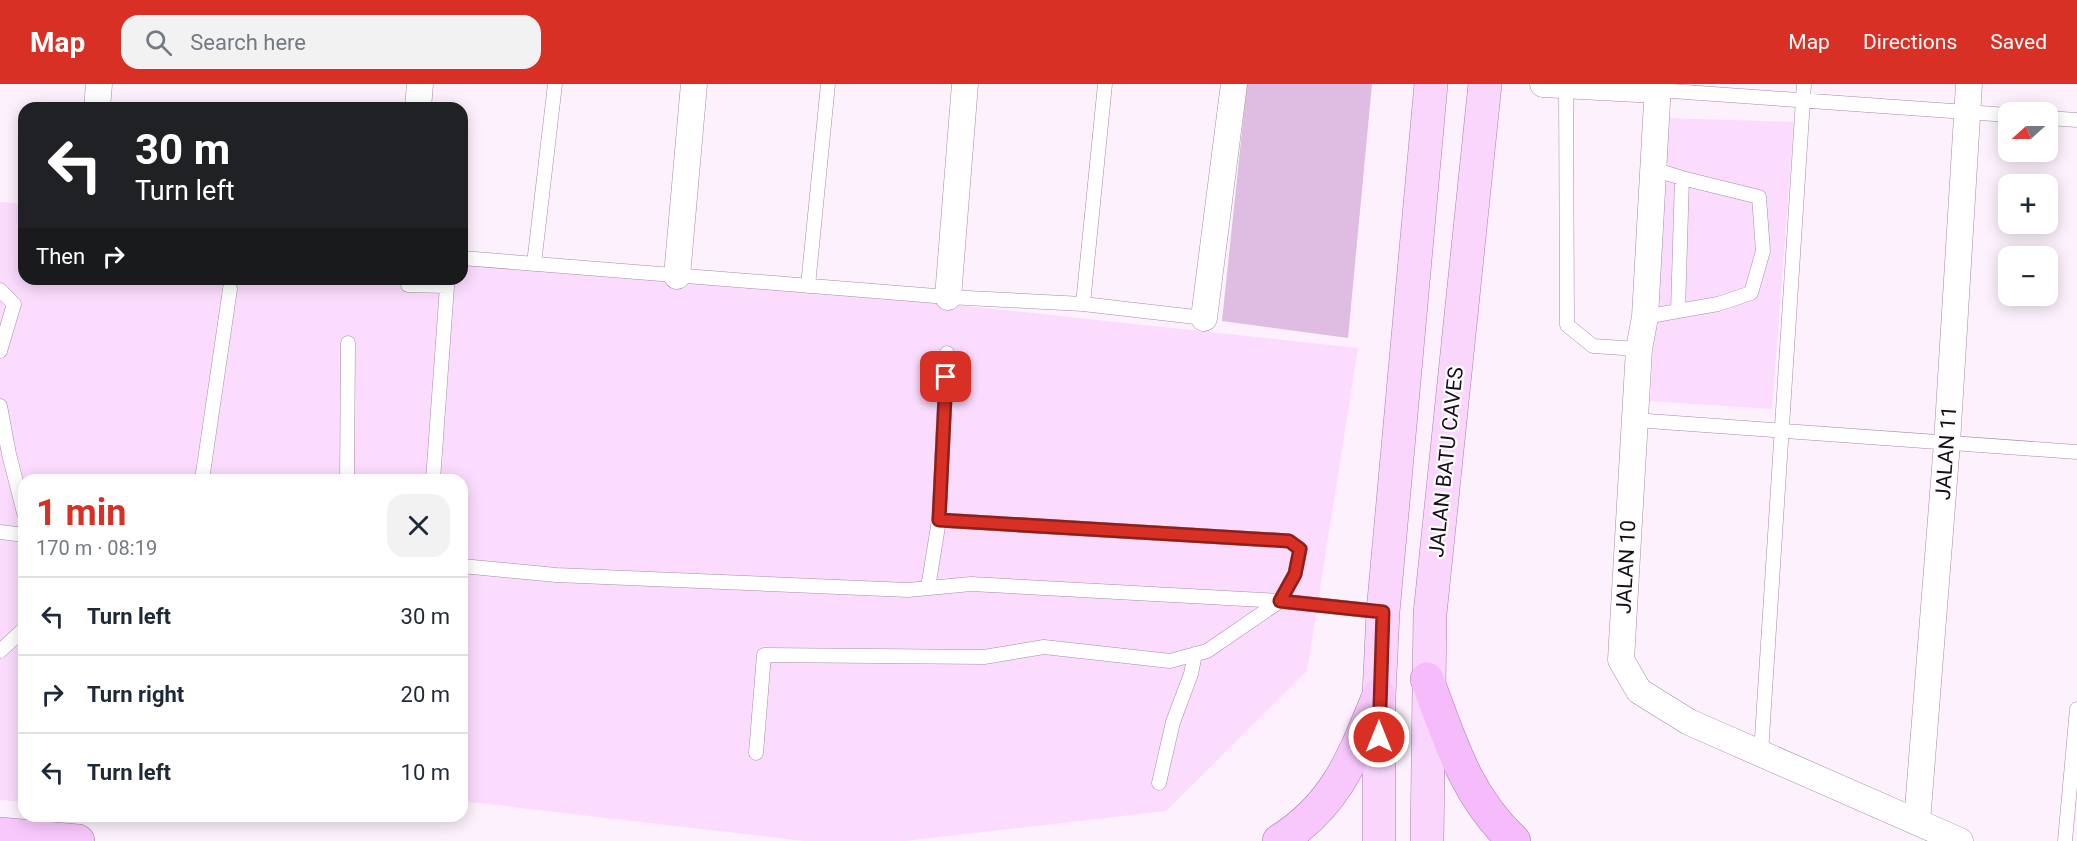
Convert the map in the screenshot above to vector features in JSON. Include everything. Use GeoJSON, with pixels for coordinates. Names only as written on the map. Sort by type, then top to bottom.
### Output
{"type":"FeatureCollection","features":[{"type":"Feature","properties":{"kind":"highway"},"geometry":{"type":"LineString","coordinates":[[1427,679],[1461,768],[1481,806],[1514,841]]}},
{"type":"Feature","properties":{"kind":"highway"},"geometry":{"type":"LineString","coordinates":[[1279,841],[1302,826],[1323,805],[1340,781],[1356,752],[1379,695]]}},
{"type":"Feature","properties":{"kind":"highway"},"geometry":{"type":"LineString","coordinates":[[0,834],[78,841]]}},
{"type":"Feature","properties":{"kind":"main road"},"geometry":{"type":"LineString","coordinates":[[1379,841],[1379,695],[1383,612],[1431,84]]}},
{"type":"Feature","properties":{"kind":"main road","name":"JALAN BATU CAVES"},"geometry":{"type":"LineString","coordinates":[[1427,841],[1427,679],[1430,615],[1485,84]]}},
{"type":"Feature","properties":{"kind":"street"},"geometry":{"type":"LineString","coordinates":[[98,102],[99,84]]}},
{"type":"Feature","properties":{"kind":"street"},"geometry":{"type":"LineString","coordinates":[[418,102],[420,84]]}},
{"type":"Feature","properties":{"kind":"street"},"geometry":{"type":"LineString","coordinates":[[677,276],[694,84]]}},
{"type":"Feature","properties":{"kind":"street"},"geometry":{"type":"LineString","coordinates":[[948,297],[965,84]]}},
{"type":"Feature","properties":{"kind":"street"},"geometry":{"type":"LineString","coordinates":[[1204,318],[1234,84]]}},
{"type":"Feature","properties":{"kind":"street"},"geometry":{"type":"LineString","coordinates":[[1558,84],[1658,87]]}},
{"type":"Feature","properties":{"kind":"street","name":"JALAN 11"},"geometry":{"type":"LineString","coordinates":[[1917,822],[1947,443],[1969,84]]}},
{"type":"Feature","properties":{"kind":"street","name":"JALAN 10"},"geometry":{"type":"LineString","coordinates":[[1658,87],[1645,317],[1639,349],[1634,420],[1621,660],[1639,691],[1689,722],[1960,841]]}},
{"type":"Feature","properties":{"kind":"lane"},"geometry":{"type":"LineString","coordinates":[[534,264],[555,84]]}},
{"type":"Feature","properties":{"kind":"lane"},"geometry":{"type":"LineString","coordinates":[[808,286],[828,84]]}},
{"type":"Feature","properties":{"kind":"lane"},"geometry":{"type":"LineString","coordinates":[[1083,304],[1105,84]]}},
{"type":"Feature","properties":{"kind":"lane"},"geometry":{"type":"LineString","coordinates":[[1558,84],[1567,325],[1593,346],[1639,349]]}},
{"type":"Feature","properties":{"kind":"lane"},"geometry":{"type":"LineString","coordinates":[[1761,753],[1804,84]]}},
{"type":"Feature","properties":{"kind":"lane"},"geometry":{"type":"LineString","coordinates":[[1658,87],[1998,114]]}},
{"type":"Feature","properties":{"kind":"lane"},"geometry":{"type":"LineString","coordinates":[[2058,119],[2077,120]]}},
{"type":"Feature","properties":{"kind":"lane"},"geometry":{"type":"LineString","coordinates":[[1645,317],[1718,304],[1751,293],[1763,251],[1759,197],[1653,169]]}},
{"type":"Feature","properties":{"kind":"lane"},"geometry":{"type":"LineString","coordinates":[[1677,311],[1683,178]]}},
{"type":"Feature","properties":{"kind":"lane"},"geometry":{"type":"LineString","coordinates":[[468,258],[948,297],[1083,304],[1204,318]]}},
{"type":"Feature","properties":{"kind":"lane"},"geometry":{"type":"LineString","coordinates":[[408,285],[447,286],[433,474]]}},
{"type":"Feature","properties":{"kind":"lane"},"geometry":{"type":"LineString","coordinates":[[0,290],[14,304],[0,351]]}},
{"type":"Feature","properties":{"kind":"lane"},"geometry":{"type":"LineString","coordinates":[[203,474],[230,290]]}},
{"type":"Feature","properties":{"kind":"lane"},"geometry":{"type":"LineString","coordinates":[[347,474],[348,343]]}},
{"type":"Feature","properties":{"kind":"lane"},"geometry":{"type":"LineString","coordinates":[[928,588],[939,520],[947,353]]}},
{"type":"Feature","properties":{"kind":"lane"},"geometry":{"type":"LineString","coordinates":[[0,406],[18,489]]}},
{"type":"Feature","properties":{"kind":"lane"},"geometry":{"type":"LineString","coordinates":[[1634,420],[2077,452]]}},
{"type":"Feature","properties":{"kind":"lane"},"geometry":{"type":"LineString","coordinates":[[756,753],[764,655],[984,657],[1044,647],[1170,661],[1207,651],[1280,601],[1295,574],[1300,549],[1289,541],[939,520]]}},
{"type":"Feature","properties":{"kind":"lane"},"geometry":{"type":"LineString","coordinates":[[0,532],[18,534]]}},
{"type":"Feature","properties":{"kind":"lane"},"geometry":{"type":"LineString","coordinates":[[468,567],[556,575],[908,590],[970,584],[1280,601],[1383,612]]}},
{"type":"Feature","properties":{"kind":"lane"},"geometry":{"type":"LineString","coordinates":[[0,651],[18,634]]}},
{"type":"Feature","properties":{"kind":"lane"},"geometry":{"type":"LineString","coordinates":[[1159,783],[1173,722],[1191,675],[1195,654]]}},
{"type":"Feature","properties":{"kind":"lane"},"geometry":{"type":"LineString","coordinates":[[2065,841],[2077,709]]}},
{"type":"Feature","properties":{"kind":"shaded area"},"geometry":{"type":"Polygon","coordinates":[[[1247,84],[1372,84],[1348,338],[1222,321],[1247,84]]]}},
{"type":"Feature","properties":{"kind":"shaded area"},"geometry":{"type":"Polygon","coordinates":[[[1665,118],[1794,122],[1772,409],[1650,401],[1665,118]]]}},
{"type":"Feature","properties":{"kind":"shaded area"},"geometry":{"type":"Polygon","coordinates":[[[0,202],[18,204],[18,285],[468,285],[468,253],[1358,348],[1307,671],[1166,811],[905,841],[804,841],[468,802],[468,474],[18,474],[18,802],[0,800],[0,202]]]}},
{"type":"Feature","properties":{"kind":"route"},"geometry":{"type":"LineString","coordinates":[[946,377],[939,520],[1289,541],[1300,549],[1295,574],[1280,601],[1383,612],[1379,737]]}}]}
